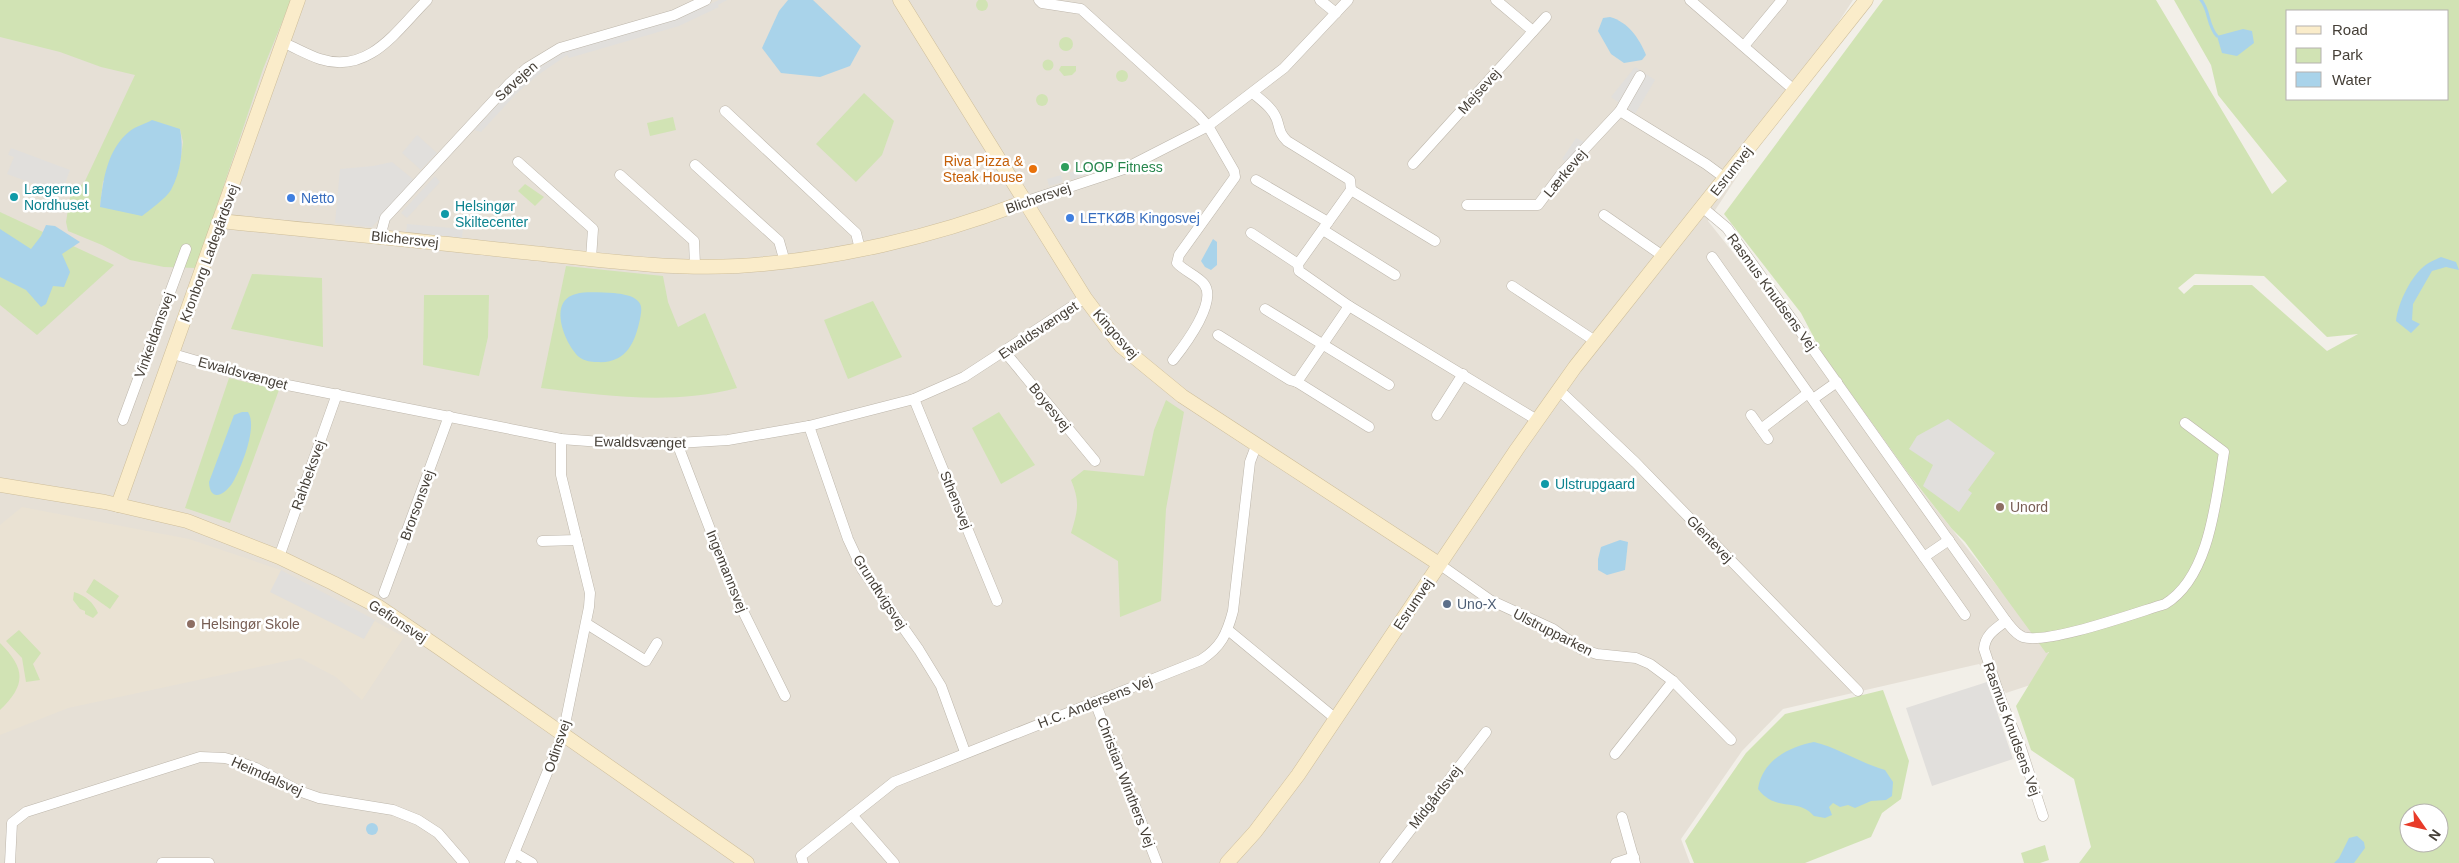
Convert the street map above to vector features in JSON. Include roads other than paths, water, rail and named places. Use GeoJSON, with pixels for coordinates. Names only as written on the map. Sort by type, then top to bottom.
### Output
{"type":"FeatureCollection","features":[{"type":"Feature","properties":{"kind":"street","name":"Kronborg Ladegårdsvej"},"geometry":{"type":"LineString","coordinates":[[118,505],[298,0]]}},
{"type":"Feature","properties":{"kind":"street"},"geometry":{"type":"LineString","coordinates":[[284,43],[320,59],[342,62],[362,59],[376,51],[427,0]]}},
{"type":"Feature","properties":{"kind":"street","name":"Søvejen"},"geometry":{"type":"LineString","coordinates":[[380,236],[385,218],[510,83],[527,68],[560,48],[674,15],[706,0]]}},
{"type":"Feature","properties":{"kind":"street","name":"Kingosvej"},"geometry":{"type":"LineString","coordinates":[[900,0],[1085,298],[1121,346],[1148,370],[1256,446],[1439,564]]}},
{"type":"Feature","properties":{"kind":"street"},"geometry":{"type":"LineString","coordinates":[[1039,0],[1042,3],[1081,9],[1208,126],[1235,176],[1179,255],[1177,263],[1204,284],[1207,294],[1198,327],[1173,360]]}},
{"type":"Feature","properties":{"kind":"street"},"geometry":{"type":"LineString","coordinates":[[1320,0],[1336,13]]}},
{"type":"Feature","properties":{"kind":"street","name":"Blichersvej"},"geometry":{"type":"LineString","coordinates":[[220,221],[641,264],[735,266],[785,262],[860,250],[898,241],[1124,169],[1208,126],[1284,68],[1348,0]]}},
{"type":"Feature","properties":{"kind":"street"},"geometry":{"type":"LineString","coordinates":[[1496,0],[1533,31]]}},
{"type":"Feature","properties":{"kind":"street"},"geometry":{"type":"LineString","coordinates":[[1690,0],[1794,90]]}},
{"type":"Feature","properties":{"kind":"street"},"geometry":{"type":"LineString","coordinates":[[1744,46],[1782,0]]}},
{"type":"Feature","properties":{"kind":"street","name":"Esrumvej"},"geometry":{"type":"LineString","coordinates":[[1227,863],[1280,800],[1537,420],[1595,341],[1866,0]]}},
{"type":"Feature","properties":{"kind":"street","name":"Mejsevej"},"geometry":{"type":"LineString","coordinates":[[1412,164],[1546,17]]}},
{"type":"Feature","properties":{"kind":"street","name":"Lærkevej"},"geometry":{"type":"LineString","coordinates":[[1467,205],[1538,205],[1562,173],[1620,111],[1640,76]]}},
{"type":"Feature","properties":{"kind":"street"},"geometry":{"type":"LineString","coordinates":[[1253,93],[1272,110],[1277,120],[1279,133],[1287,141],[1350,180],[1351,190],[1298,264],[1299,271],[1349,306],[1537,420]]}},
{"type":"Feature","properties":{"kind":"street"},"geometry":{"type":"LineString","coordinates":[[725,111],[856,233],[860,250]]}},
{"type":"Feature","properties":{"kind":"street"},"geometry":{"type":"LineString","coordinates":[[1620,111],[1706,164],[1725,178]]}},
{"type":"Feature","properties":{"kind":"street"},"geometry":{"type":"LineString","coordinates":[[518,162],[593,229],[590,259]]}},
{"type":"Feature","properties":{"kind":"street"},"geometry":{"type":"LineString","coordinates":[[695,165],[779,241],[785,262]]}},
{"type":"Feature","properties":{"kind":"street"},"geometry":{"type":"LineString","coordinates":[[620,175],[694,242],[695,265]]}},
{"type":"Feature","properties":{"kind":"street"},"geometry":{"type":"LineString","coordinates":[[1256,180],[1326,226],[1395,275]]}},
{"type":"Feature","properties":{"kind":"street"},"geometry":{"type":"LineString","coordinates":[[1351,190],[1435,241]]}},
{"type":"Feature","properties":{"kind":"street","name":"Rasmus Knudsens Vej"},"geometry":{"type":"LineString","coordinates":[[1702,207],[1727,228],[2006,621],[2014,631],[2022,636],[2032,638],[2070,633],[2165,604],[2175,598],[2200,562],[2208,539],[2224,452],[2185,423]]}},
{"type":"Feature","properties":{"kind":"street"},"geometry":{"type":"LineString","coordinates":[[1604,215],[1663,256]]}},
{"type":"Feature","properties":{"kind":"street"},"geometry":{"type":"LineString","coordinates":[[1251,232],[1298,264]]}},
{"type":"Feature","properties":{"kind":"street","name":"Vinkeldamsvej"},"geometry":{"type":"LineString","coordinates":[[123,420],[186,249]]}},
{"type":"Feature","properties":{"kind":"street","name":"Rasmus Knudsens Vej"},"geometry":{"type":"LineString","coordinates":[[1712,257],[1966,615]]}},
{"type":"Feature","properties":{"kind":"street"},"geometry":{"type":"LineString","coordinates":[[1512,286],[1595,341]]}},
{"type":"Feature","properties":{"kind":"street","name":"Ewaldsvænget"},"geometry":{"type":"LineString","coordinates":[[172,354],[262,380],[561,439],[616,443],[677,443],[728,440],[809,426],[914,399],[964,378],[1085,298]]}},
{"type":"Feature","properties":{"kind":"street"},"geometry":{"type":"LineString","coordinates":[[1297,382],[1349,306]]}},
{"type":"Feature","properties":{"kind":"street"},"geometry":{"type":"LineString","coordinates":[[1265,309],[1389,385]]}},
{"type":"Feature","properties":{"kind":"street"},"geometry":{"type":"LineString","coordinates":[[1218,336],[1369,427]]}},
{"type":"Feature","properties":{"kind":"street","name":"Boyesvej"},"geometry":{"type":"LineString","coordinates":[[1005,352],[1095,461]]}},
{"type":"Feature","properties":{"kind":"street"},"geometry":{"type":"LineString","coordinates":[[1437,415],[1463,374]]}},
{"type":"Feature","properties":{"kind":"street"},"geometry":{"type":"LineString","coordinates":[[1761,429],[1811,396],[1837,382]]}},
{"type":"Feature","properties":{"kind":"street","name":"Glentevej"},"geometry":{"type":"LineString","coordinates":[[1559,390],[1636,463],[1858,691]]}},
{"type":"Feature","properties":{"kind":"street","name":"Rahbeksvej"},"geometry":{"type":"LineString","coordinates":[[279,556],[337,394]]}},
{"type":"Feature","properties":{"kind":"street","name":"Sthensvej"},"geometry":{"type":"LineString","coordinates":[[914,399],[997,600]]}},
{"type":"Feature","properties":{"kind":"street"},"geometry":{"type":"LineString","coordinates":[[1751,415],[1768,439]]}},
{"type":"Feature","properties":{"kind":"street","name":"Brorsonsvej"},"geometry":{"type":"LineString","coordinates":[[384,593],[449,416]]}},
{"type":"Feature","properties":{"kind":"street","name":"Grundtvigsvej"},"geometry":{"type":"LineString","coordinates":[[809,426],[848,539],[862,569],[919,650],[941,686],[965,752]]}},
{"type":"Feature","properties":{"kind":"street","name":"Odinsvej"},"geometry":{"type":"LineString","coordinates":[[510,863],[563,734],[587,624],[590,593],[562,476],[561,439]]}},
{"type":"Feature","properties":{"kind":"street","name":"Ingemannsvej"},"geometry":{"type":"LineString","coordinates":[[677,443],[736,597],[785,696]]}},
{"type":"Feature","properties":{"kind":"street","name":"H.C. Andersens Vej"},"geometry":{"type":"LineString","coordinates":[[803,863],[801,856],[894,782],[965,752],[1201,660],[1220,645],[1228,630],[1233,611],[1250,462],[1256,446]]}},
{"type":"Feature","properties":{"kind":"street","name":"Gefionsvej"},"geometry":{"type":"LineString","coordinates":[[0,485],[118,505],[187,521],[279,556],[379,608],[563,734],[746,863]]}},
{"type":"Feature","properties":{"kind":"street"},"geometry":{"type":"LineString","coordinates":[[542,541],[577,540]]}},
{"type":"Feature","properties":{"kind":"street"},"geometry":{"type":"LineString","coordinates":[[1924,557],[1949,540]]}},
{"type":"Feature","properties":{"kind":"street","name":"Ulstrupparken"},"geometry":{"type":"LineString","coordinates":[[1439,564],[1490,600],[1553,629],[1581,649],[1597,654],[1636,658],[1650,664],[1673,681],[1731,740]]}},
{"type":"Feature","properties":{"kind":"street","name":"Rasmus Knudsens Vej"},"geometry":{"type":"LineString","coordinates":[[2006,621],[1988,635],[1985,640],[1984,649],[1999,696],[2021,748],[2043,816]]}},
{"type":"Feature","properties":{"kind":"street"},"geometry":{"type":"LineString","coordinates":[[587,624],[646,661],[657,643]]}},
{"type":"Feature","properties":{"kind":"street"},"geometry":{"type":"LineString","coordinates":[[1228,630],[1336,719]]}},
{"type":"Feature","properties":{"kind":"street"},"geometry":{"type":"LineString","coordinates":[[1615,754],[1673,681]]}},
{"type":"Feature","properties":{"kind":"street","name":"Christian Winthers Vej"},"geometry":{"type":"LineString","coordinates":[[1095,702],[1156,863]]}},
{"type":"Feature","properties":{"kind":"street","name":"Midgårdsvej"},"geometry":{"type":"LineString","coordinates":[[1385,863],[1486,732]]}},
{"type":"Feature","properties":{"kind":"street","name":"Heimdalsvej"},"geometry":{"type":"LineString","coordinates":[[10,863],[12,823],[26,812],[200,757],[225,758],[239,762],[256,768],[299,791],[319,798],[393,810],[418,820],[438,833],[464,863]]}},
{"type":"Feature","properties":{"kind":"street"},"geometry":{"type":"LineString","coordinates":[[852,815],[894,863]]}},
{"type":"Feature","properties":{"kind":"street"},"geometry":{"type":"LineString","coordinates":[[1616,863],[1634,860],[1622,817]]}},
{"type":"Feature","properties":{"kind":"street"},"geometry":{"type":"LineString","coordinates":[[515,853],[532,863]]}},
{"type":"Feature","properties":{"kind":"street"},"geometry":{"type":"LineString","coordinates":[[162,863],[209,863]]}},
{"type":"Feature","properties":{"kind":"water"},"geometry":{"type":"Polygon","coordinates":[[[788,0],[813,0],[861,46],[850,66],[820,77],[781,73],[762,48],[779,11],[788,0]]]}},
{"type":"Feature","properties":{"kind":"water"},"geometry":{"type":"Polygon","coordinates":[[[1610,17],[1622,23],[1636,37],[1646,55],[1642,60],[1624,63],[1611,54],[1598,31],[1603,18],[1610,17]]]}},
{"type":"Feature","properties":{"kind":"water"},"geometry":{"type":"Polygon","coordinates":[[[2243,29],[2252,31],[2254,43],[2237,56],[2222,53],[2217,36],[2243,29]]]}},
{"type":"Feature","properties":{"kind":"water"},"geometry":{"type":"Polygon","coordinates":[[[152,120],[180,129],[182,144],[181,160],[171,190],[142,216],[100,207],[105,176],[116,147],[130,131],[152,120]]]}},
{"type":"Feature","properties":{"kind":"water"},"geometry":{"type":"Polygon","coordinates":[[[46,225],[55,226],[80,242],[62,254],[70,272],[64,287],[53,286],[46,304],[41,307],[26,290],[0,277],[0,229],[31,249],[41,236],[46,225]]]}},
{"type":"Feature","properties":{"kind":"water"},"geometry":{"type":"Polygon","coordinates":[[[1213,239],[1217,242],[1217,265],[1211,270],[1205,267],[1201,261],[1213,239]]]}},
{"type":"Feature","properties":{"kind":"water"},"geometry":{"type":"Polygon","coordinates":[[[2441,257],[2456,262],[2459,270],[2446,267],[2432,271],[2413,304],[2412,320],[2420,324],[2411,333],[2396,321],[2402,298],[2421,269],[2441,257]]]}},
{"type":"Feature","properties":{"kind":"water"},"geometry":{"type":"Polygon","coordinates":[[[580,293],[614,293],[633,297],[641,305],[640,319],[632,344],[622,356],[607,362],[590,361],[579,357],[564,333],[561,323],[562,305],[567,298],[580,293]]]}},
{"type":"Feature","properties":{"kind":"water"},"geometry":{"type":"Polygon","coordinates":[[[248,412],[251,419],[250,437],[244,458],[230,487],[222,493],[215,495],[210,489],[209,482],[234,415],[248,412]]]}},
{"type":"Feature","properties":{"kind":"water"},"geometry":{"type":"Polygon","coordinates":[[[1620,540],[1628,542],[1625,570],[1607,575],[1598,570],[1601,547],[1620,540]]]}},
{"type":"Feature","properties":{"kind":"water"},"geometry":{"type":"Polygon","coordinates":[[[1814,742],[1885,770],[1893,782],[1892,796],[1886,800],[1871,801],[1855,808],[1848,805],[1840,807],[1833,803],[1829,807],[1832,815],[1825,818],[1814,816],[1808,810],[1801,807],[1772,801],[1758,789],[1760,779],[1765,771],[1778,757],[1804,744],[1814,742]]]}},
{"type":"Feature","properties":{"kind":"water"},"geometry":{"type":"Polygon","coordinates":[[[370,823],[374,823],[378,829],[374,835],[370,835],[366,831],[366,827],[370,823]]]}},
{"type":"Feature","properties":{"kind":"water"},"geometry":{"type":"Polygon","coordinates":[[[2357,836],[2364,842],[2365,848],[2354,863],[2334,863],[2339,858],[2349,838],[2357,836]]]}},
{"type":"Feature","properties":{"kind":"waterway"},"geometry":{"type":"LineString","coordinates":[[2201,0],[2217,36]]}},
{"type":"Feature","properties":{"kind":"place","name":"LOOP Fitness"},"geometry":{"type":"Point","coordinates":[1065,167]}},
{"type":"Feature","properties":{"kind":"place","name":"Riva Pizza & Steak House"},"geometry":{"type":"Point","coordinates":[1033,169]}},
{"type":"Feature","properties":{"kind":"place","name":"Lægerne I Nordhuset"},"geometry":{"type":"Point","coordinates":[14,197]}},
{"type":"Feature","properties":{"kind":"place","name":"Netto"},"geometry":{"type":"Point","coordinates":[291,198]}},
{"type":"Feature","properties":{"kind":"place","name":"Helsingør Skiltecenter"},"geometry":{"type":"Point","coordinates":[445,214]}},
{"type":"Feature","properties":{"kind":"place","name":"LETKØB Kingosvej"},"geometry":{"type":"Point","coordinates":[1070,218]}},
{"type":"Feature","properties":{"kind":"place","name":"Ulstrupgaard"},"geometry":{"type":"Point","coordinates":[1545,484]}},
{"type":"Feature","properties":{"kind":"place","name":"Unord"},"geometry":{"type":"Point","coordinates":[2000,507]}},
{"type":"Feature","properties":{"kind":"place","name":"Uno-X"},"geometry":{"type":"Point","coordinates":[1447,604]}},
{"type":"Feature","properties":{"kind":"place","name":"Helsingør Skole"},"geometry":{"type":"Point","coordinates":[191,624]}}]}
